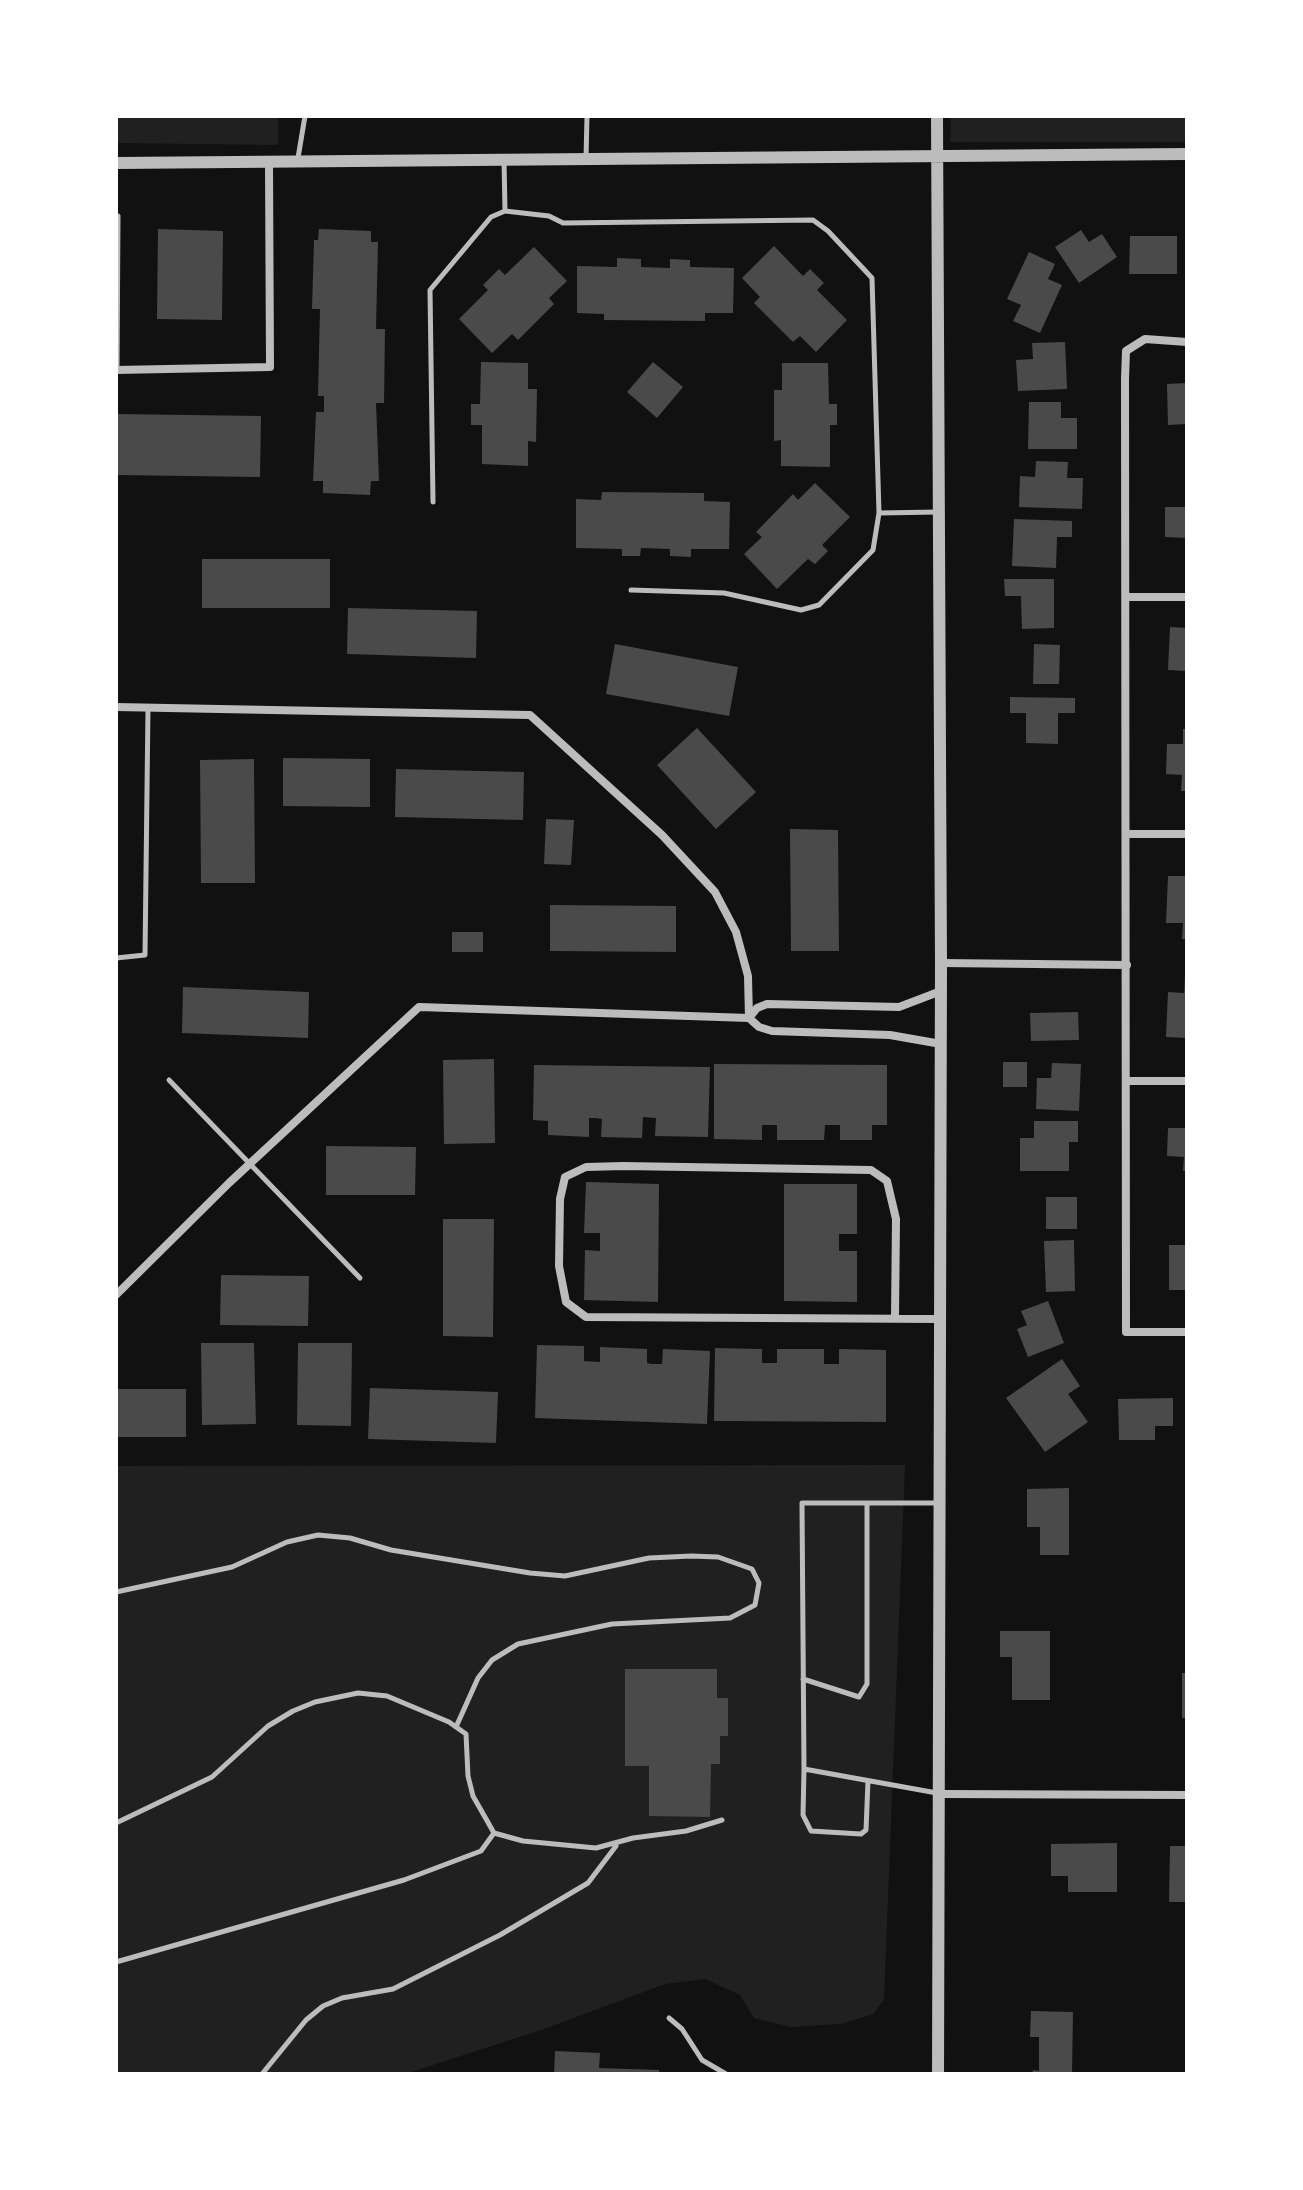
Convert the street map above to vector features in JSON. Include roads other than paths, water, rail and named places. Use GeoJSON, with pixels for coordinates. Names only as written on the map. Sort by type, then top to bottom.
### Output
{"type":"FeatureCollection","features":[{"type":"Feature","properties":{"kind":"street"},"geometry":{"type":"LineString","coordinates":[[937,116],[941,963],[938,2074]]}},
{"type":"Feature","properties":{"kind":"street"},"geometry":{"type":"LineString","coordinates":[[116,163],[298,164],[937,154],[1187,154]]}},
{"type":"Feature","properties":{"kind":"street"},"geometry":{"type":"LineString","coordinates":[[116,370],[270,367],[269,164]]}},
{"type":"Feature","properties":{"kind":"street"},"geometry":{"type":"LineString","coordinates":[[1186,342],[1145,339],[1126,351],[1126,1332],[1187,1332]]}},
{"type":"Feature","properties":{"kind":"street"},"geometry":{"type":"LineString","coordinates":[[1126,597],[1187,597]]}},
{"type":"Feature","properties":{"kind":"street"},"geometry":{"type":"LineString","coordinates":[[116,707],[530,715],[662,835],[715,892],[740,946],[748,976],[749,1018]]}},
{"type":"Feature","properties":{"kind":"street"},"geometry":{"type":"LineString","coordinates":[[1126,834],[1187,834]]}},
{"type":"Feature","properties":{"kind":"street"},"geometry":{"type":"LineString","coordinates":[[941,963],[1127,965]]}},
{"type":"Feature","properties":{"kind":"street"},"geometry":{"type":"LineString","coordinates":[[749,1018],[757,1008],[767,1004],[899,1007],[941,991]]}},
{"type":"Feature","properties":{"kind":"street"},"geometry":{"type":"LineString","coordinates":[[116,1295],[249,1165],[419,1007],[749,1018],[759,1027],[772,1031],[890,1035],[941,1044]]}},
{"type":"Feature","properties":{"kind":"street"},"geometry":{"type":"LineString","coordinates":[[1127,1081],[1187,1081]]}},
{"type":"Feature","properties":{"kind":"street"},"geometry":{"type":"LineString","coordinates":[[895,1317],[896,1219],[887,1181],[871,1170],[623,1166],[586,1167],[565,1177],[560,1199],[559,1266],[566,1302],[586,1317],[940,1319]]}},
{"type":"Feature","properties":{"kind":"street"},"geometry":{"type":"LineString","coordinates":[[941,1794],[1187,1795]]}},
{"type":"Feature","properties":{"kind":"lane"},"geometry":{"type":"LineString","coordinates":[[298,164],[305,116]]}},
{"type":"Feature","properties":{"kind":"lane"},"geometry":{"type":"LineString","coordinates":[[586,159],[587,116]]}},
{"type":"Feature","properties":{"kind":"lane"},"geometry":{"type":"LineString","coordinates":[[504,159],[505,211]]}},
{"type":"Feature","properties":{"kind":"lane"},"geometry":{"type":"LineString","coordinates":[[433,502],[430,290],[491,217],[505,211],[549,216],[563,223],[813,220],[828,231],[872,278],[879,513],[873,550],[819,605],[801,610],[724,593],[631,590]]}},
{"type":"Feature","properties":{"kind":"lane"},"geometry":{"type":"LineString","coordinates":[[116,370],[118,216]]}},
{"type":"Feature","properties":{"kind":"lane"},"geometry":{"type":"LineString","coordinates":[[879,513],[939,512]]}},
{"type":"Feature","properties":{"kind":"lane"},"geometry":{"type":"LineString","coordinates":[[116,958],[145,955],[148,708]]}},
{"type":"Feature","properties":{"kind":"lane"},"geometry":{"type":"LineString","coordinates":[[169,1080],[360,1278]]}},
{"type":"Feature","properties":{"kind":"lane"},"geometry":{"type":"LineString","coordinates":[[868,1781],[866,1830],[861,1834],[811,1831],[803,1815],[802,1503],[940,1503]]}},
{"type":"Feature","properties":{"kind":"lane"},"geometry":{"type":"LineString","coordinates":[[803,1679],[859,1697],[867,1684],[867,1503]]}},
{"type":"Feature","properties":{"kind":"lane"},"geometry":{"type":"LineString","coordinates":[[116,1592],[232,1567],[287,1542],[318,1535],[530,1573],[565,1576],[649,1558],[691,1556],[728,1559],[752,1569],[759,1583],[755,1605],[730,1618],[612,1624],[518,1644],[492,1660],[478,1678],[456,1727]]}},
{"type":"Feature","properties":{"kind":"lane"},"geometry":{"type":"LineString","coordinates":[[116,1823],[212,1777],[268,1726],[315,1702],[358,1693],[387,1696],[466,1734],[468,1776],[473,1796],[494,1833],[523,1841],[596,1848],[617,1845],[633,1838],[686,1831],[722,1820]]}},
{"type":"Feature","properties":{"kind":"lane"},"geometry":{"type":"LineString","coordinates":[[804,1769],[941,1794]]}},
{"type":"Feature","properties":{"kind":"lane"},"geometry":{"type":"LineString","coordinates":[[116,1962],[404,1880],[481,1851],[494,1833]]}},
{"type":"Feature","properties":{"kind":"lane"},"geometry":{"type":"LineString","coordinates":[[262,2074],[323,2006],[342,1998],[393,1989],[500,1935],[588,1883],[617,1845]]}},
{"type":"Feature","properties":{"kind":"lane"},"geometry":{"type":"LineString","coordinates":[[669,2018],[682,2029],[702,2060],[726,2074]]}}]}
